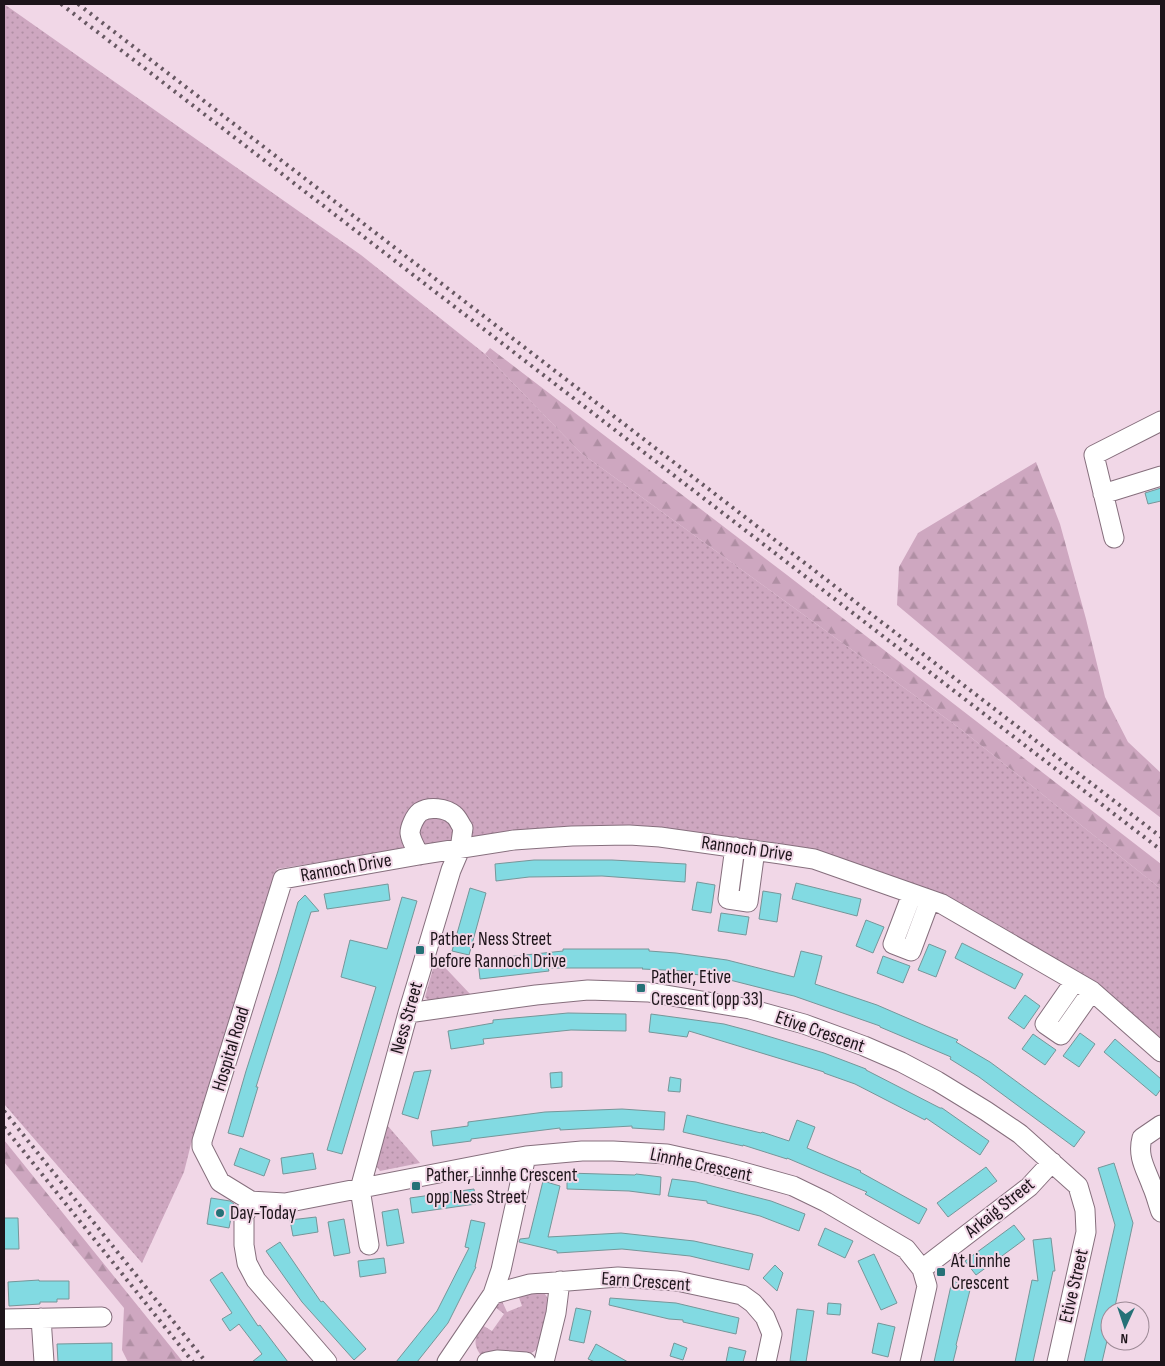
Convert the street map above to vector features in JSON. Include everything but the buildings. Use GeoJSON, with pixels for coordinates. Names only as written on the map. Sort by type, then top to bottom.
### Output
{"type":"FeatureCollection","features":[{"type":"Feature","properties":{"kind":"street"},"geometry":{"type":"LineString","coordinates":[[1114,538],[1094,455],[1161,421]]}},
{"type":"Feature","properties":{"kind":"street"},"geometry":{"type":"LineString","coordinates":[[1103,494],[1161,476]]}},
{"type":"Feature","properties":{"kind":"street"},"geometry":{"type":"LineString","coordinates":[[419,855],[412,843],[410,832],[415,818],[421,812],[429,809],[443,809],[454,815],[463,828],[460,849]]}},
{"type":"Feature","properties":{"kind":"street","name":"Rannoch Drive"},"geometry":{"type":"LineString","coordinates":[[283,879],[514,840],[572,836],[660,837],[814,859],[942,904],[1092,991],[1161,1052]]}},
{"type":"Feature","properties":{"kind":"street"},"geometry":{"type":"LineString","coordinates":[[735,847],[728,899],[741,901],[748,902],[755,850]]}},
{"type":"Feature","properties":{"kind":"street","name":"Ness Street"},"geometry":{"type":"LineString","coordinates":[[360,1189],[408,1013],[451,870],[460,849]]}},
{"type":"Feature","properties":{"kind":"street","name":"Hospital Road"},"geometry":{"type":"LineString","coordinates":[[251,1202],[220,1182],[202,1147],[283,879]]}},
{"type":"Feature","properties":{"kind":"street"},"geometry":{"type":"LineString","coordinates":[[912,894],[893,944],[911,951],[930,900]]}},
{"type":"Feature","properties":{"kind":"street"},"geometry":{"type":"LineString","coordinates":[[1075,981],[1045,1024],[1061,1035],[1092,991]]}},
{"type":"Feature","properties":{"kind":"street","name":"Etive Crescent"},"geometry":{"type":"LineString","coordinates":[[408,1013],[536,995],[588,990],[648,992],[750,1009],[804,1024],[901,1062],[937,1081],[986,1111],[1020,1134],[1078,1186],[1085,1210]]}},
{"type":"Feature","properties":{"kind":"street"},"geometry":{"type":"LineString","coordinates":[[1161,1124],[1142,1138],[1140,1158],[1161,1212]]}},
{"type":"Feature","properties":{"kind":"street","name":"Linnhe Crescent"},"geometry":{"type":"LineString","coordinates":[[251,1202],[285,1203],[526,1156],[582,1151],[667,1154],[725,1167],[793,1186],[826,1202],[906,1248],[922,1269],[927,1286],[910,1362]]}},
{"type":"Feature","properties":{"kind":"street"},"geometry":{"type":"LineString","coordinates":[[447,1362],[493,1294],[501,1270],[526,1156]]}},
{"type":"Feature","properties":{"kind":"street","name":"Arkaig Street"},"geometry":{"type":"LineString","coordinates":[[922,1269],[1029,1187],[1052,1162]]}},
{"type":"Feature","properties":{"kind":"street"},"geometry":{"type":"LineString","coordinates":[[360,1189],[369,1245]]}},
{"type":"Feature","properties":{"kind":"street"},"geometry":{"type":"LineString","coordinates":[[251,1202],[244,1216],[244,1245],[247,1263],[256,1280],[327,1362]]}},
{"type":"Feature","properties":{"kind":"street","name":"Etive Street"},"geometry":{"type":"LineString","coordinates":[[1057,1362],[1086,1232],[1085,1210]]}},
{"type":"Feature","properties":{"kind":"street","name":"Earn Crescent"},"geometry":{"type":"LineString","coordinates":[[493,1294],[530,1284],[618,1276],[677,1281],[742,1295],[753,1303],[765,1317],[772,1334],[766,1362]]}},
{"type":"Feature","properties":{"kind":"street"},"geometry":{"type":"LineString","coordinates":[[544,1362],[556,1314],[560,1281]]}},
{"type":"Feature","properties":{"kind":"street"},"geometry":{"type":"LineString","coordinates":[[4,1320],[102,1317]]}},
{"type":"Feature","properties":{"kind":"street"},"geometry":{"type":"LineString","coordinates":[[41,1318],[44,1362]]}},
{"type":"Feature","properties":{"kind":"street"},"geometry":{"type":"LineString","coordinates":[[487,1362],[497,1360],[526,1362]]}},
{"type":"Feature","properties":{"kind":"green space"},"geometry":{"type":"Polygon","coordinates":[[[4,4],[361,255],[485,354],[581,453],[958,727],[1161,889],[1161,1041],[1106,993],[816,852],[513,831],[277,869],[191,1144],[184,1172],[142,1263],[4,1104],[4,4]]]}},
{"type":"Feature","properties":{"kind":"green space"},"geometry":{"type":"Polygon","coordinates":[[[490,348],[1161,864],[1161,889],[958,727],[581,453],[485,354],[490,348]]]}},
{"type":"Feature","properties":{"kind":"green space"},"geometry":{"type":"Polygon","coordinates":[[[1036,462],[1060,524],[1105,697],[1128,742],[1161,773],[1161,818],[1055,737],[897,605],[899,567],[918,533],[1036,462]]]}},
{"type":"Feature","properties":{"kind":"green space"},"geometry":{"type":"Polygon","coordinates":[[[436,958],[471,995],[430,1002],[425,997],[436,958]]]}},
{"type":"Feature","properties":{"kind":"green space"},"geometry":{"type":"Polygon","coordinates":[[[387,1125],[420,1163],[380,1171],[377,1167],[377,1159],[387,1125]]]}},
{"type":"Feature","properties":{"kind":"green space"},"geometry":{"type":"Polygon","coordinates":[[[4,1140],[183,1362],[128,1362],[122,1350],[124,1308],[4,1162],[4,1140]]]}},
{"type":"Feature","properties":{"kind":"green space"},"geometry":{"type":"Polygon","coordinates":[[[535,1291],[543,1292],[548,1298],[549,1304],[544,1336],[537,1349],[529,1354],[522,1355],[480,1354],[476,1346],[476,1340],[482,1325],[492,1331],[504,1314],[495,1307],[502,1301],[507,1312],[522,1306],[518,1295],[535,1291]]]}},
{"type":"Feature","properties":{"kind":"railway"},"geometry":{"type":"LineString","coordinates":[[61,4],[1161,850]]}},
{"type":"Feature","properties":{"kind":"railway"},"geometry":{"type":"LineString","coordinates":[[78,4],[1161,837]]}},
{"type":"Feature","properties":{"kind":"railway"},"geometry":{"type":"LineString","coordinates":[[4,1111],[206,1362]]}},
{"type":"Feature","properties":{"kind":"railway"},"geometry":{"type":"LineString","coordinates":[[4,1127],[193,1362]]}},
{"type":"Feature","properties":{"kind":"place","name":"Pather, Ness Street before Rannoch Drive"},"geometry":{"type":"Point","coordinates":[420,950]}},
{"type":"Feature","properties":{"kind":"place","name":"Pather, Etive Crescent (opp 33)"},"geometry":{"type":"Point","coordinates":[641,988]}},
{"type":"Feature","properties":{"kind":"place","name":"Pather, Linnhe Crescent opp Ness Street"},"geometry":{"type":"Point","coordinates":[416,1186]}},
{"type":"Feature","properties":{"kind":"place","name":"Day-Today"},"geometry":{"type":"Point","coordinates":[220,1213]}},
{"type":"Feature","properties":{"kind":"place","name":"At Linnhe Crescent"},"geometry":{"type":"Point","coordinates":[941,1272]}}]}
